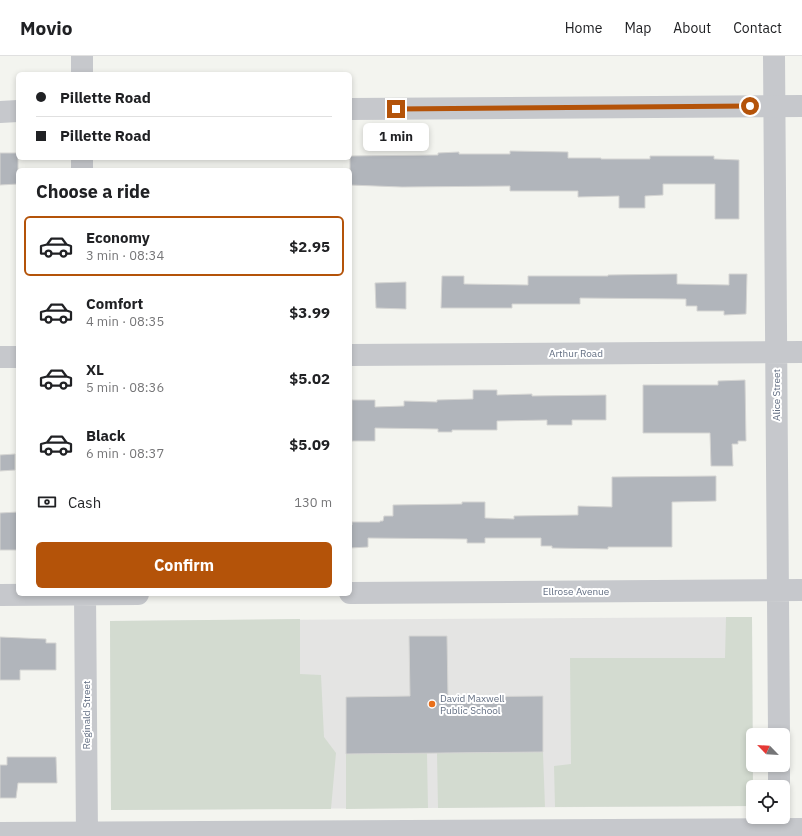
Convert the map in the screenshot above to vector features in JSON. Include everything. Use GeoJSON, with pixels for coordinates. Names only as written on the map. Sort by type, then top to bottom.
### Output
{"type":"FeatureCollection","features":[{"type":"Feature","properties":{"kind":"street"},"geometry":{"type":"LineString","coordinates":[[82,56],[82,72]]}},
{"type":"Feature","properties":{"kind":"street","name":"Alice Street"},"geometry":{"type":"LineString","coordinates":[[774,56],[779,728]]}},
{"type":"Feature","properties":{"kind":"street"},"geometry":{"type":"LineString","coordinates":[[352,109],[802,106]]}},
{"type":"Feature","properties":{"kind":"street"},"geometry":{"type":"LineString","coordinates":[[0,112],[16,112]]}},
{"type":"Feature","properties":{"kind":"street","name":"Arthur Road"},"geometry":{"type":"LineString","coordinates":[[352,355],[802,352]]}},
{"type":"Feature","properties":{"kind":"street"},"geometry":{"type":"LineString","coordinates":[[0,357],[16,357]]}},
{"type":"Feature","properties":{"kind":"street","name":"Ellrose Avenue"},"geometry":{"type":"LineString","coordinates":[[352,593],[802,590]]}},
{"type":"Feature","properties":{"kind":"street"},"geometry":{"type":"LineString","coordinates":[[0,595],[16,595]]}},
{"type":"Feature","properties":{"kind":"street","name":"Reginald Street"},"geometry":{"type":"LineString","coordinates":[[85,596],[87,834]]}},
{"type":"Feature","properties":{"kind":"street"},"geometry":{"type":"LineString","coordinates":[[0,833],[87,834],[780,827],[802,829]]}},
{"type":"Feature","properties":{"kind":"shaded area"},"geometry":{"type":"Polygon","coordinates":[[[726,617],[752,617],[753,728],[746,728],[746,772],[753,772],[753,780],[746,780],[746,806],[555,807],[554,766],[571,764],[570,658],[725,658],[726,617]]]}},
{"type":"Feature","properties":{"kind":"shaded area","name":"David Maxwell Public School"},"geometry":{"type":"Polygon","coordinates":[[[752,617],[753,728],[746,728],[746,772],[753,772],[753,780],[746,780],[746,806],[111,810],[110,621],[752,617]]]}},
{"type":"Feature","properties":{"kind":"shaded area"},"geometry":{"type":"Polygon","coordinates":[[[300,619],[300,674],[321,675],[324,737],[336,753],[331,809],[111,810],[110,621],[300,619]]]}},
{"type":"Feature","properties":{"kind":"shaded area"},"geometry":{"type":"Polygon","coordinates":[[[543,752],[545,807],[438,808],[437,753],[543,752]]]}},
{"type":"Feature","properties":{"kind":"shaded area"},"geometry":{"type":"Polygon","coordinates":[[[427,753],[428,808],[346,809],[346,754],[427,753]]]}},
{"type":"Feature","properties":{"kind":"building"},"geometry":{"type":"Polygon","coordinates":[[[510,151],[568,152],[568,158],[650,159],[650,156],[714,156],[714,159],[739,160],[739,219],[715,219],[715,184],[663,184],[663,195],[645,196],[645,208],[619,208],[619,196],[578,197],[578,191],[510,191],[510,186],[402,187],[352,185],[352,168],[350,168],[350,160],[352,160],[352,156],[438,155],[438,153],[459,152],[459,154],[510,154],[510,151]]]}},
{"type":"Feature","properties":{"kind":"building"},"geometry":{"type":"Polygon","coordinates":[[[0,153],[16,153],[18,168],[16,168],[16,184],[0,185],[0,153]]]}},
{"type":"Feature","properties":{"kind":"building"},"geometry":{"type":"Polygon","coordinates":[[[677,274],[677,284],[729,285],[729,274],[747,274],[746,314],[724,315],[724,311],[697,311],[697,306],[686,306],[686,299],[580,298],[580,304],[512,304],[512,308],[441,308],[442,276],[464,276],[464,284],[528,285],[528,276],[677,274]]]}},
{"type":"Feature","properties":{"kind":"building"},"geometry":{"type":"Polygon","coordinates":[[[406,282],[406,309],[376,308],[375,283],[406,282]]]}},
{"type":"Feature","properties":{"kind":"building"},"geometry":{"type":"Polygon","coordinates":[[[745,380],[746,441],[738,441],[738,444],[732,444],[733,466],[711,466],[710,433],[643,433],[643,385],[718,385],[718,381],[745,380]]]}},
{"type":"Feature","properties":{"kind":"building"},"geometry":{"type":"Polygon","coordinates":[[[473,390],[497,390],[497,395],[606,395],[606,420],[572,420],[572,425],[547,425],[547,420],[497,421],[497,430],[452,430],[452,432],[438,432],[438,429],[375,428],[375,441],[352,441],[352,400],[375,400],[375,407],[404,406],[404,401],[437,402],[437,400],[473,399],[473,390]]]}},
{"type":"Feature","properties":{"kind":"building"},"geometry":{"type":"Polygon","coordinates":[[[15,454],[15,470],[0,471],[0,455],[15,454]]]}},
{"type":"Feature","properties":{"kind":"building"},"geometry":{"type":"Polygon","coordinates":[[[716,476],[716,501],[672,502],[672,547],[608,547],[608,549],[552,548],[552,546],[541,546],[541,538],[485,538],[485,543],[467,543],[467,539],[368,538],[368,547],[352,548],[352,522],[383,521],[384,516],[393,516],[393,505],[462,504],[462,502],[485,502],[485,518],[514,519],[514,516],[578,515],[578,506],[612,507],[612,477],[716,476]]]}},
{"type":"Feature","properties":{"kind":"building"},"geometry":{"type":"Polygon","coordinates":[[[16,512],[16,550],[0,550],[0,513],[16,512]]]}},
{"type":"Feature","properties":{"kind":"building"},"geometry":{"type":"Polygon","coordinates":[[[409,636],[447,636],[448,697],[543,696],[543,752],[346,754],[346,697],[410,696],[409,636]]]}},
{"type":"Feature","properties":{"kind":"building"},"geometry":{"type":"Polygon","coordinates":[[[0,637],[46,639],[46,643],[56,643],[56,670],[20,670],[20,680],[0,680],[0,637]]]}},
{"type":"Feature","properties":{"kind":"building"},"geometry":{"type":"Polygon","coordinates":[[[7,757],[56,757],[57,783],[18,783],[16,798],[0,798],[0,765],[7,765],[7,757]]]}},
{"type":"Feature","properties":{"kind":"place","name":"David Maxwell Public School"},"geometry":{"type":"Point","coordinates":[432,704]}},
{"type":"Feature","properties":{"kind":"route"},"geometry":{"type":"LineString","coordinates":[[396,109],[750,106]]}}]}
